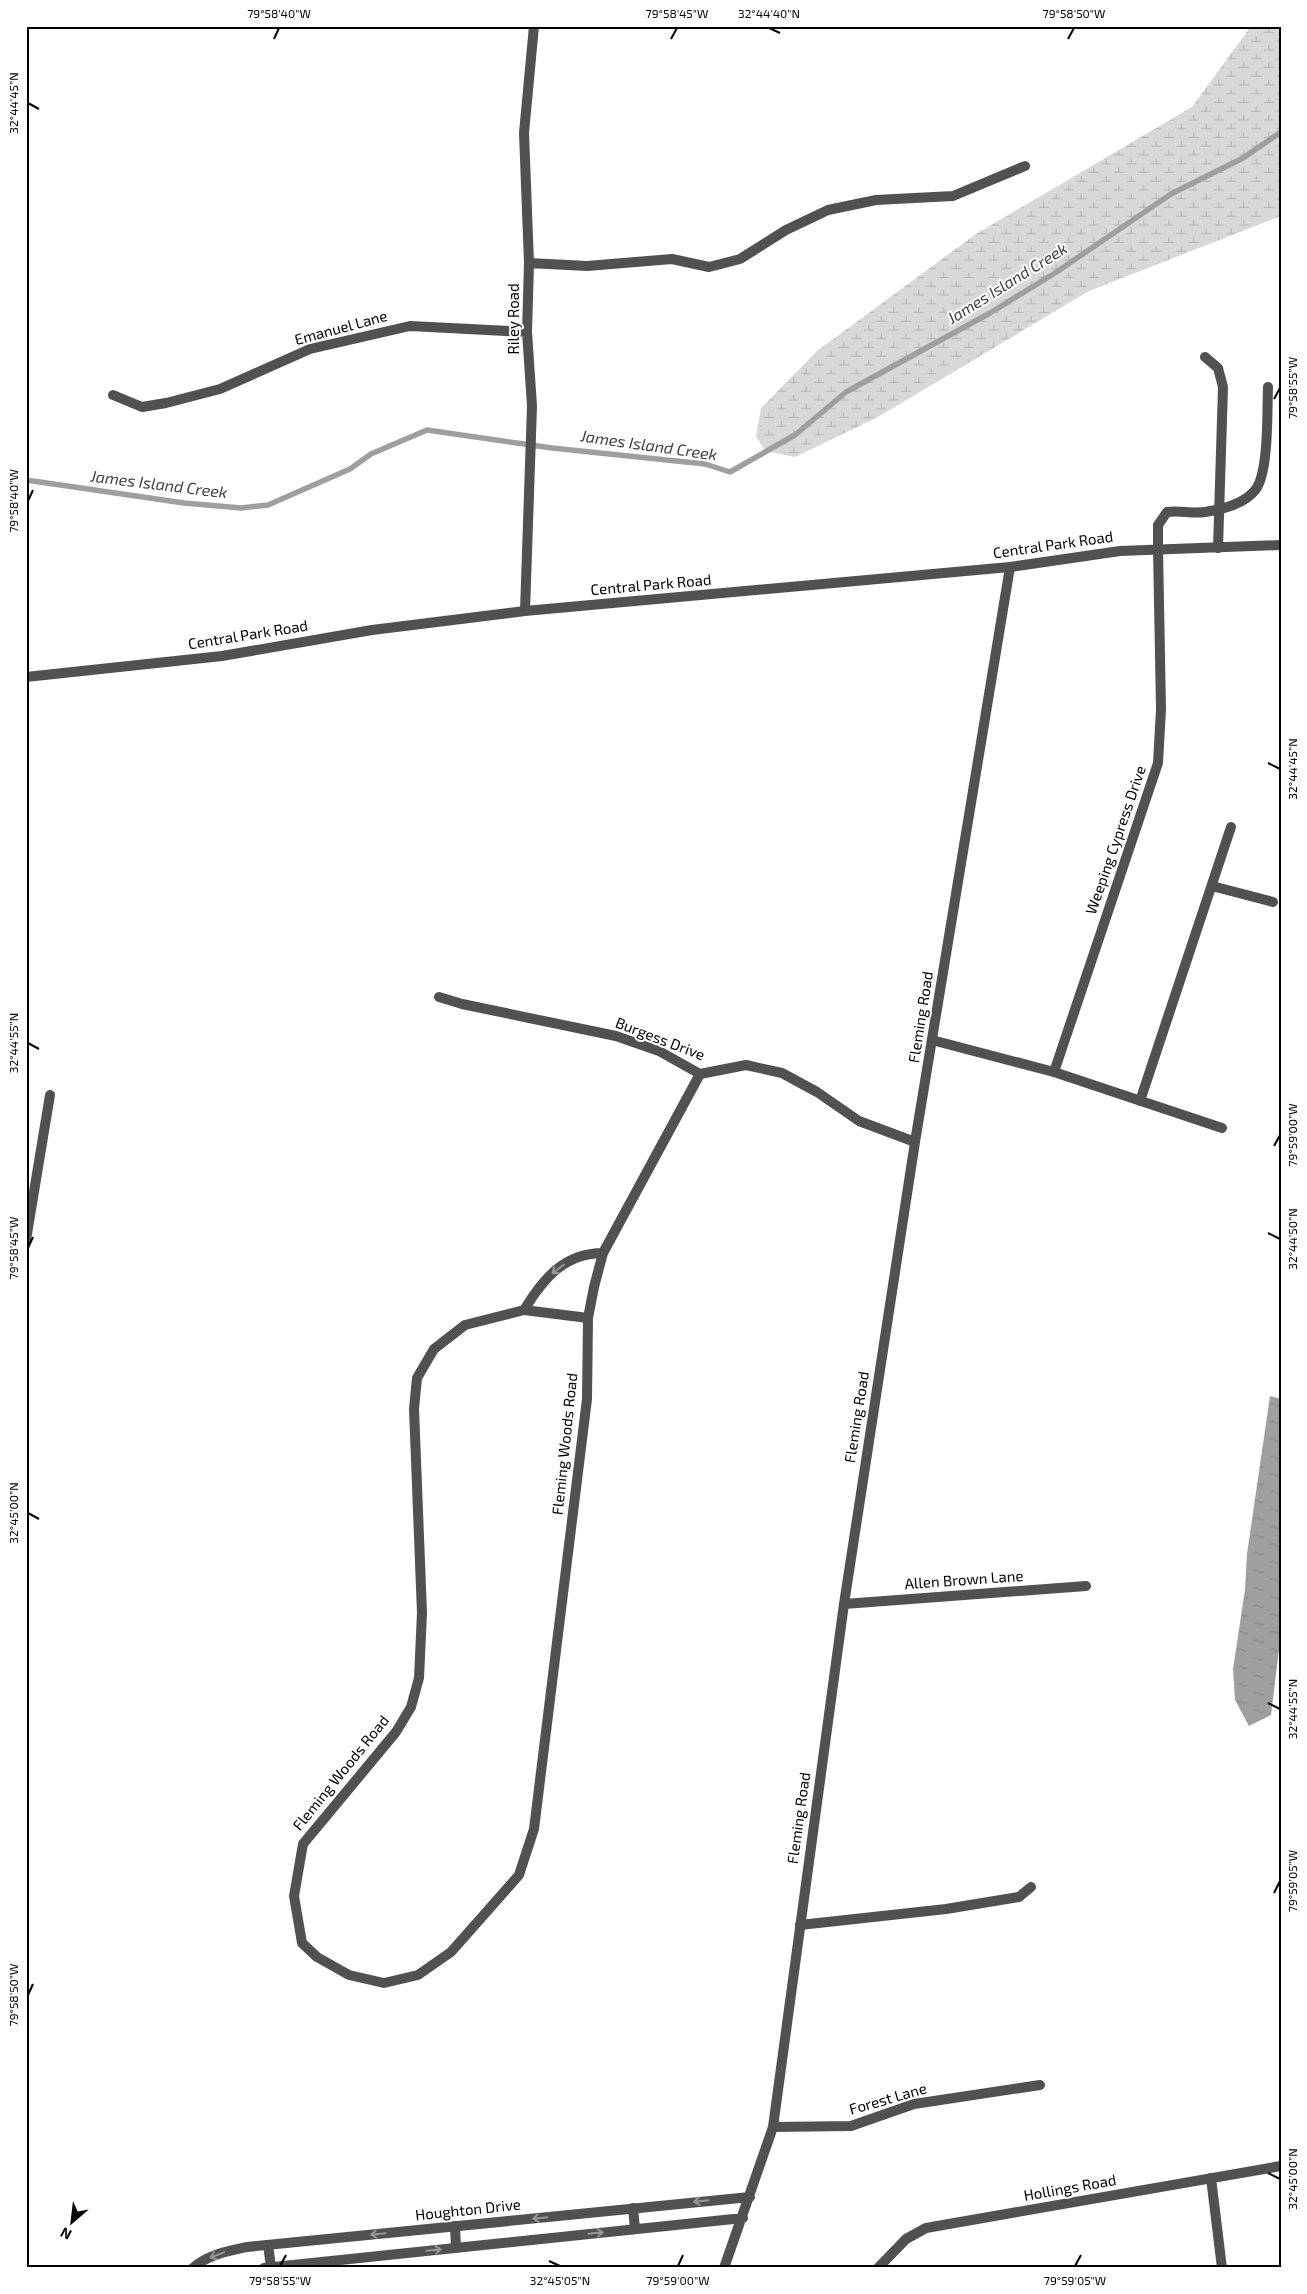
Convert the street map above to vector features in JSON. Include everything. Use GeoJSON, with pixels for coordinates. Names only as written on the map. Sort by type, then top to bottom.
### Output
{"type":"FeatureCollection","features":[{"type":"Feature","properties":{"kind":"street","name":"Riley Road"},"geometry":{"type":"LineString","coordinates":[[524,611],[532,406],[527,332],[529,263],[524,133],[534,26]]}},
{"type":"Feature","properties":{"kind":"street"},"geometry":{"type":"LineString","coordinates":[[529,263],[587,266],[672,259],[709,267],[740,259],[786,230],[828,210],[876,200],[953,196],[1026,166]]}},
{"type":"Feature","properties":{"kind":"street","name":"Emanuel Lane"},"geometry":{"type":"LineString","coordinates":[[113,395],[142,407],[166,403],[220,389],[310,349],[410,326],[527,332]]}},
{"type":"Feature","properties":{"kind":"street"},"geometry":{"type":"LineString","coordinates":[[1205,357],[1218,368],[1223,387],[1218,548]]}},
{"type":"Feature","properties":{"kind":"street"},"geometry":{"type":"LineString","coordinates":[[1219,509],[1241,502],[1256,488],[1263,470],[1268,386]]}},
{"type":"Feature","properties":{"kind":"street","name":"Weeping Cypress Drive"},"geometry":{"type":"LineString","coordinates":[[1054,1072],[1158,763],[1161,709],[1158,525],[1167,512],[1202,512],[1219,509]]}},
{"type":"Feature","properties":{"kind":"street","name":"Central Park Road"},"geometry":{"type":"LineString","coordinates":[[26,677],[222,656],[372,630],[524,611],[1010,567],[1120,550],[1218,548],[1281,544]]}},
{"type":"Feature","properties":{"kind":"street","name":"Fleming Road"},"geometry":{"type":"LineString","coordinates":[[724,2268],[743,2218],[773,2127],[844,1604],[915,1142],[1010,567]]}},
{"type":"Feature","properties":{"kind":"street"},"geometry":{"type":"LineString","coordinates":[[1140,1101],[1231,827]]}},
{"type":"Feature","properties":{"kind":"street"},"geometry":{"type":"LineString","coordinates":[[1212,886],[1272,902]]}},
{"type":"Feature","properties":{"kind":"street","name":"Burgess Drive"},"geometry":{"type":"LineString","coordinates":[[439,997],[462,1004],[616,1036],[658,1051],[700,1074],[746,1065],[782,1073],[817,1092],[859,1121],[915,1142]]}},
{"type":"Feature","properties":{"kind":"street"},"geometry":{"type":"LineString","coordinates":[[932,1040],[1054,1072],[1222,1128]]}},
{"type":"Feature","properties":{"kind":"street","name":"Fleming Woods Road"},"geometry":{"type":"LineString","coordinates":[[588,1318],[524,1310],[464,1325],[434,1349],[417,1378],[414,1409],[422,1613],[419,1678],[411,1707],[396,1732],[303,1844],[294,1896],[302,1943],[317,1957],[349,1975],[384,1983],[418,1975],[451,1952],[519,1875],[534,1829],[587,1399],[588,1318],[603,1253],[700,1074]]}},
{"type":"Feature","properties":{"kind":"street"},"geometry":{"type":"LineString","coordinates":[[26,1240],[50,1095]]}},
{"type":"Feature","properties":{"kind":"street"},"geometry":{"type":"LineString","coordinates":[[524,1310],[540,1284],[561,1266],[585,1253],[603,1253]]}},
{"type":"Feature","properties":{"kind":"street","name":"Allen Brown Lane"},"geometry":{"type":"LineString","coordinates":[[844,1604],[1086,1586]]}},
{"type":"Feature","properties":{"kind":"street"},"geometry":{"type":"LineString","coordinates":[[800,1925],[938,1910],[1019,1897],[1031,1887]]}},
{"type":"Feature","properties":{"kind":"street","name":"Forest Lane"},"geometry":{"type":"LineString","coordinates":[[773,2127],[851,2126],[914,2104],[1040,2086]]}},
{"type":"Feature","properties":{"kind":"street","name":"Hollings Road"},"geometry":{"type":"LineString","coordinates":[[878,2268],[906,2239],[926,2228],[1281,2166]]}},
{"type":"Feature","properties":{"kind":"street"},"geometry":{"type":"LineString","coordinates":[[1211,2178],[1222,2268]]}},
{"type":"Feature","properties":{"kind":"street","name":"Houghton Drive"},"geometry":{"type":"LineString","coordinates":[[193,2268],[198,2263],[220,2253],[247,2247],[750,2196]]}},
{"type":"Feature","properties":{"kind":"street"},"geometry":{"type":"LineString","coordinates":[[633,2208],[635,2229]]}},
{"type":"Feature","properties":{"kind":"street"},"geometry":{"type":"LineString","coordinates":[[268,2245],[268,2267],[743,2218]]}},
{"type":"Feature","properties":{"kind":"street"},"geometry":{"type":"LineString","coordinates":[[455,2226],[456,2248]]}},
{"type":"Feature","properties":{"kind":"green space"},"geometry":{"type":"Polygon","coordinates":[[[1251,26],[1281,26],[1281,216],[1089,291],[878,417],[795,457],[766,451],[756,437],[761,408],[817,351],[976,234],[1192,107],[1251,26]]]}},
{"type":"Feature","properties":{"kind":"water"},"geometry":{"type":"Polygon","coordinates":[[[1270,1396],[1281,1399],[1281,1633],[1271,1715],[1249,1726],[1235,1700],[1233,1669],[1245,1590],[1247,1554],[1270,1396]]]}},
{"type":"Feature","properties":{"kind":"waterway","name":"James Island Creek"},"geometry":{"type":"LineString","coordinates":[[26,480],[184,503],[241,508],[268,505],[350,469],[371,454],[427,430],[552,448],[705,464],[730,472],[795,435],[846,392],[990,313],[1055,273],[1171,194],[1243,158],[1281,132]]}}]}
